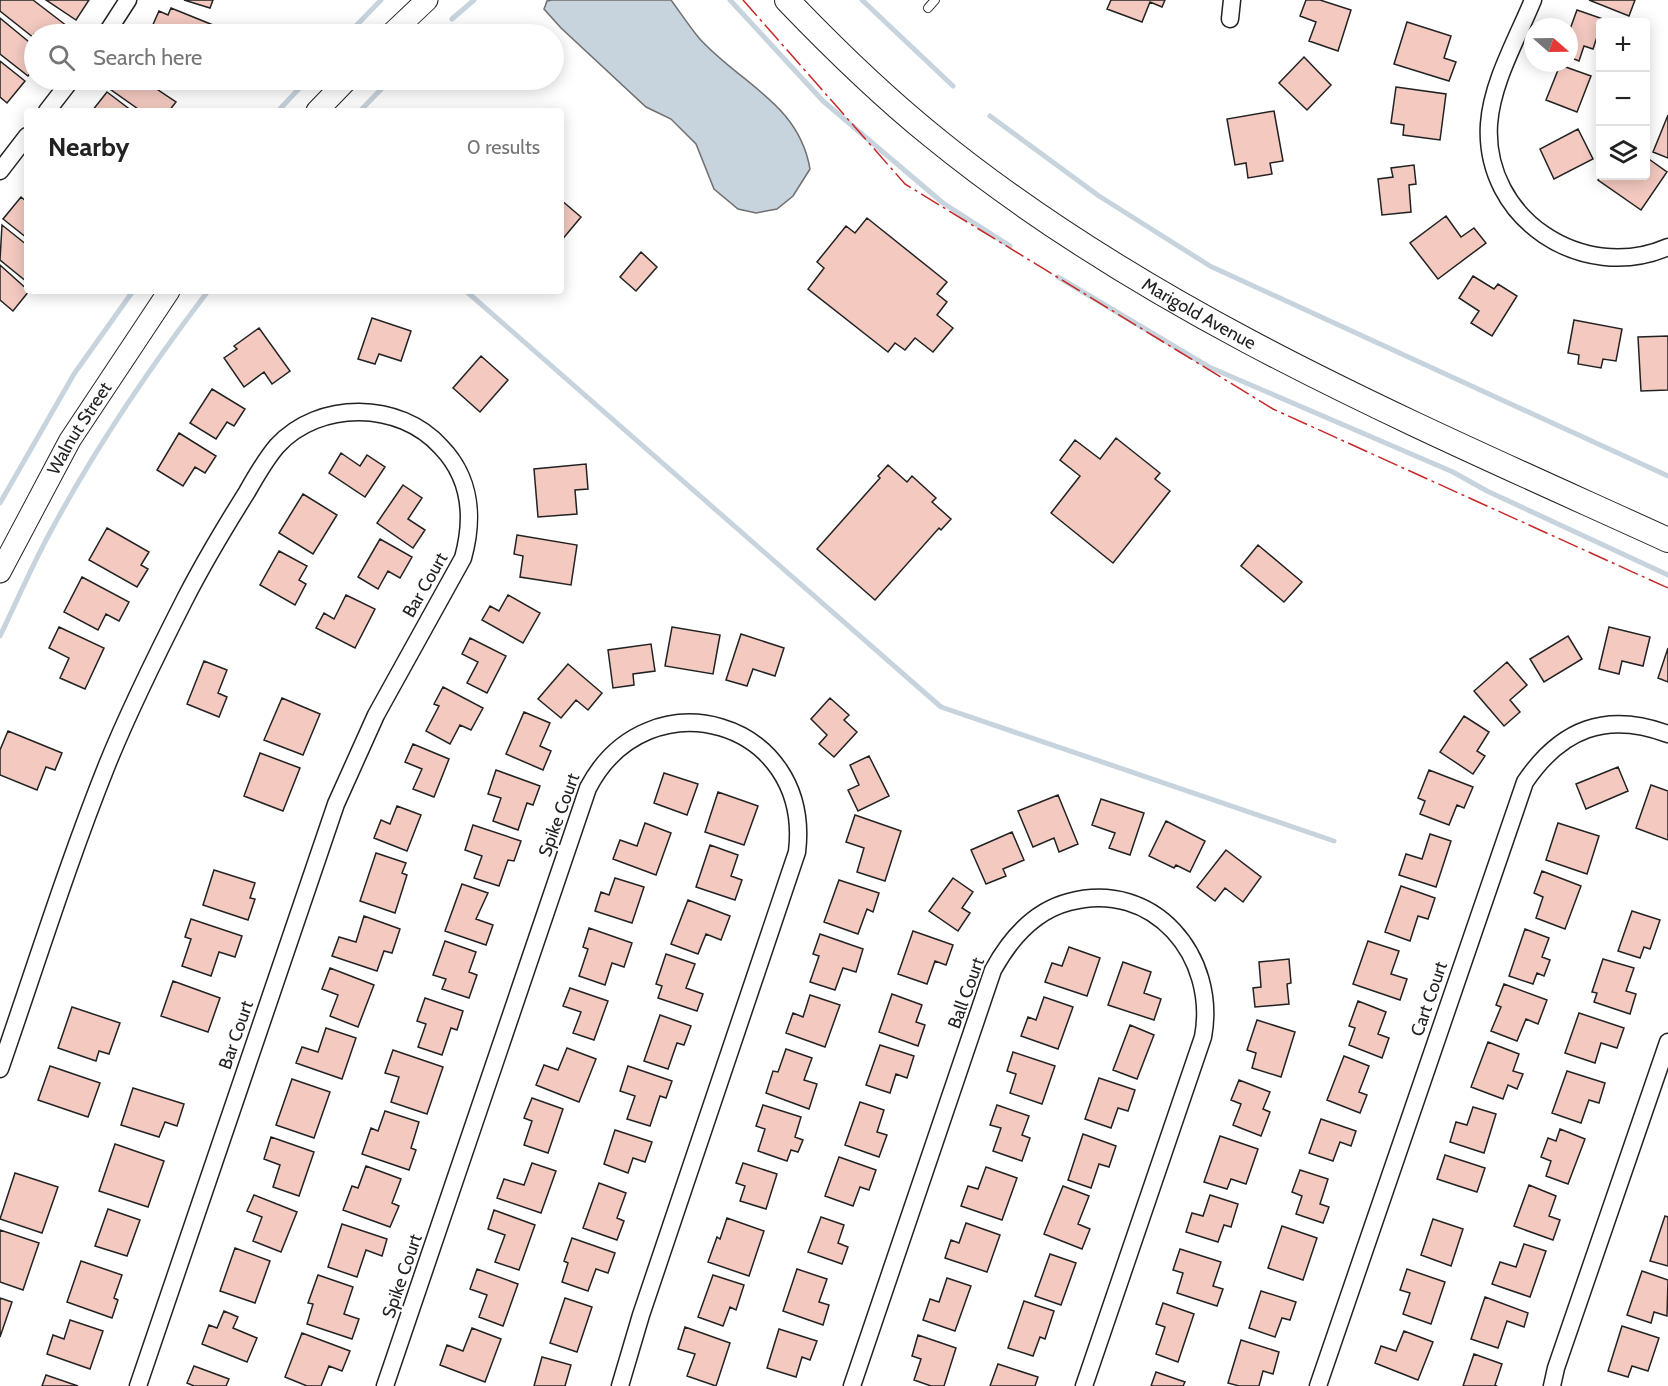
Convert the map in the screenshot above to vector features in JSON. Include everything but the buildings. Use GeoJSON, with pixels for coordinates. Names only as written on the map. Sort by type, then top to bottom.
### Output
{"type":"FeatureCollection","features":[{"type":"Feature","properties":{"kind":"main road","name":"Marigold Avenue"},"geometry":{"type":"LineString","coordinates":[[787,0],[874,86],[932,136],[1003,190],[1091,249],[1193,311],[1327,383],[1668,540]]}},
{"type":"Feature","properties":{"kind":"street"},"geometry":{"type":"LineString","coordinates":[[112,24],[128,0]]}},
{"type":"Feature","properties":{"kind":"street"},"geometry":{"type":"LineString","coordinates":[[402,24],[427,0]]}},
{"type":"Feature","properties":{"kind":"street"},"geometry":{"type":"LineString","coordinates":[[1230,20],[1232,0]]}},
{"type":"Feature","properties":{"kind":"street"},"geometry":{"type":"LineString","coordinates":[[1533,0],[1492,104],[1490,145],[1500,184],[1522,218],[1535,230],[1549,240],[1581,254],[1599,258],[1631,257],[1668,248]]}},
{"type":"Feature","properties":{"kind":"street"},"geometry":{"type":"LineString","coordinates":[[48,108],[63,90]]}},
{"type":"Feature","properties":{"kind":"street"},"geometry":{"type":"LineString","coordinates":[[320,108],[337,90]]}},
{"type":"Feature","properties":{"kind":"street"},"geometry":{"type":"LineString","coordinates":[[0,171],[24,140]]}},
{"type":"Feature","properties":{"kind":"street","name":"Walnut Street"},"geometry":{"type":"LineString","coordinates":[[0,572],[70,441],[142,327],[167,294]]}},
{"type":"Feature","properties":{"kind":"street","name":"Bar Court"},"geometry":{"type":"LineString","coordinates":[[0,1069],[84,822],[108,763],[146,676],[197,577],[262,467],[278,446],[294,432],[312,421],[332,414],[376,413],[413,424],[443,448],[463,481],[470,514],[469,536],[463,558],[376,715],[336,804],[138,1386]]}},
{"type":"Feature","properties":{"kind":"street","name":"Spike Court"},"geometry":{"type":"LineString","coordinates":[[385,1386],[588,788],[611,753],[634,736],[674,723],[702,723],[741,734],[773,759],[790,786],[798,814],[799,840],[793,869],[641,1315],[620,1386]]}},
{"type":"Feature","properties":{"kind":"street","name":"Cart Court"},"geometry":{"type":"LineString","coordinates":[[1318,1386],[1525,782],[1548,752],[1578,733],[1614,724],[1650,728],[1668,734]]}},
{"type":"Feature","properties":{"kind":"street","name":"Ball Court"},"geometry":{"type":"LineString","coordinates":[[852,1386],[993,970],[1012,940],[1038,917],[1069,902],[1100,899],[1131,904],[1145,911],[1182,939],[1198,966],[1204,983],[1206,1020],[1203,1037],[1084,1386]]}},
{"type":"Feature","properties":{"kind":"street"},"geometry":{"type":"LineString","coordinates":[[1552,1386],[1668,1042]]}},
{"type":"Feature","properties":{"kind":"lane"},"geometry":{"type":"LineString","coordinates":[[928,8],[934,0]]}},
{"type":"Feature","properties":{"kind":"shaded area"},"geometry":{"type":"Polygon","coordinates":[[[671,0],[699,38],[781,110],[794,127],[804,146],[810,169],[793,196],[777,209],[756,213],[738,209],[714,189],[696,144],[671,119],[646,107],[564,31],[564,24],[557,24],[544,9],[547,1],[671,0]]]}},
{"type":"Feature","properties":{"kind":"waterway"},"geometry":{"type":"LineString","coordinates":[[358,24],[381,0]]}},
{"type":"Feature","properties":{"kind":"waterway"},"geometry":{"type":"LineString","coordinates":[[452,19],[474,0]]}},
{"type":"Feature","properties":{"kind":"waterway"},"geometry":{"type":"LineString","coordinates":[[730,0],[823,101],[943,203],[1010,246]]}},
{"type":"Feature","properties":{"kind":"waterway"},"geometry":{"type":"LineString","coordinates":[[862,0],[953,86]]}},
{"type":"Feature","properties":{"kind":"waterway"},"geometry":{"type":"LineString","coordinates":[[281,108],[298,90]]}},
{"type":"Feature","properties":{"kind":"waterway"},"geometry":{"type":"LineString","coordinates":[[363,108],[380,90]]}},
{"type":"Feature","properties":{"kind":"waterway"},"geometry":{"type":"LineString","coordinates":[[990,116],[1099,196],[1210,266],[1668,476]]}},
{"type":"Feature","properties":{"kind":"waterway"},"geometry":{"type":"LineString","coordinates":[[1058,277],[1209,367],[1453,472],[1487,491],[1668,575]]}},
{"type":"Feature","properties":{"kind":"waterway"},"geometry":{"type":"LineString","coordinates":[[0,503],[74,374],[131,294]]}},
{"type":"Feature","properties":{"kind":"waterway"},"geometry":{"type":"LineString","coordinates":[[0,636],[45,542],[87,467],[145,377],[206,294]]}},
{"type":"Feature","properties":{"kind":"waterway"},"geometry":{"type":"LineString","coordinates":[[469,294],[941,707],[1334,841]]}},
{"type":"Feature","properties":{"kind":"power"},"geometry":{"type":"LineString","coordinates":[[743,0],[905,184],[1273,409],[1668,588]]}}]}
